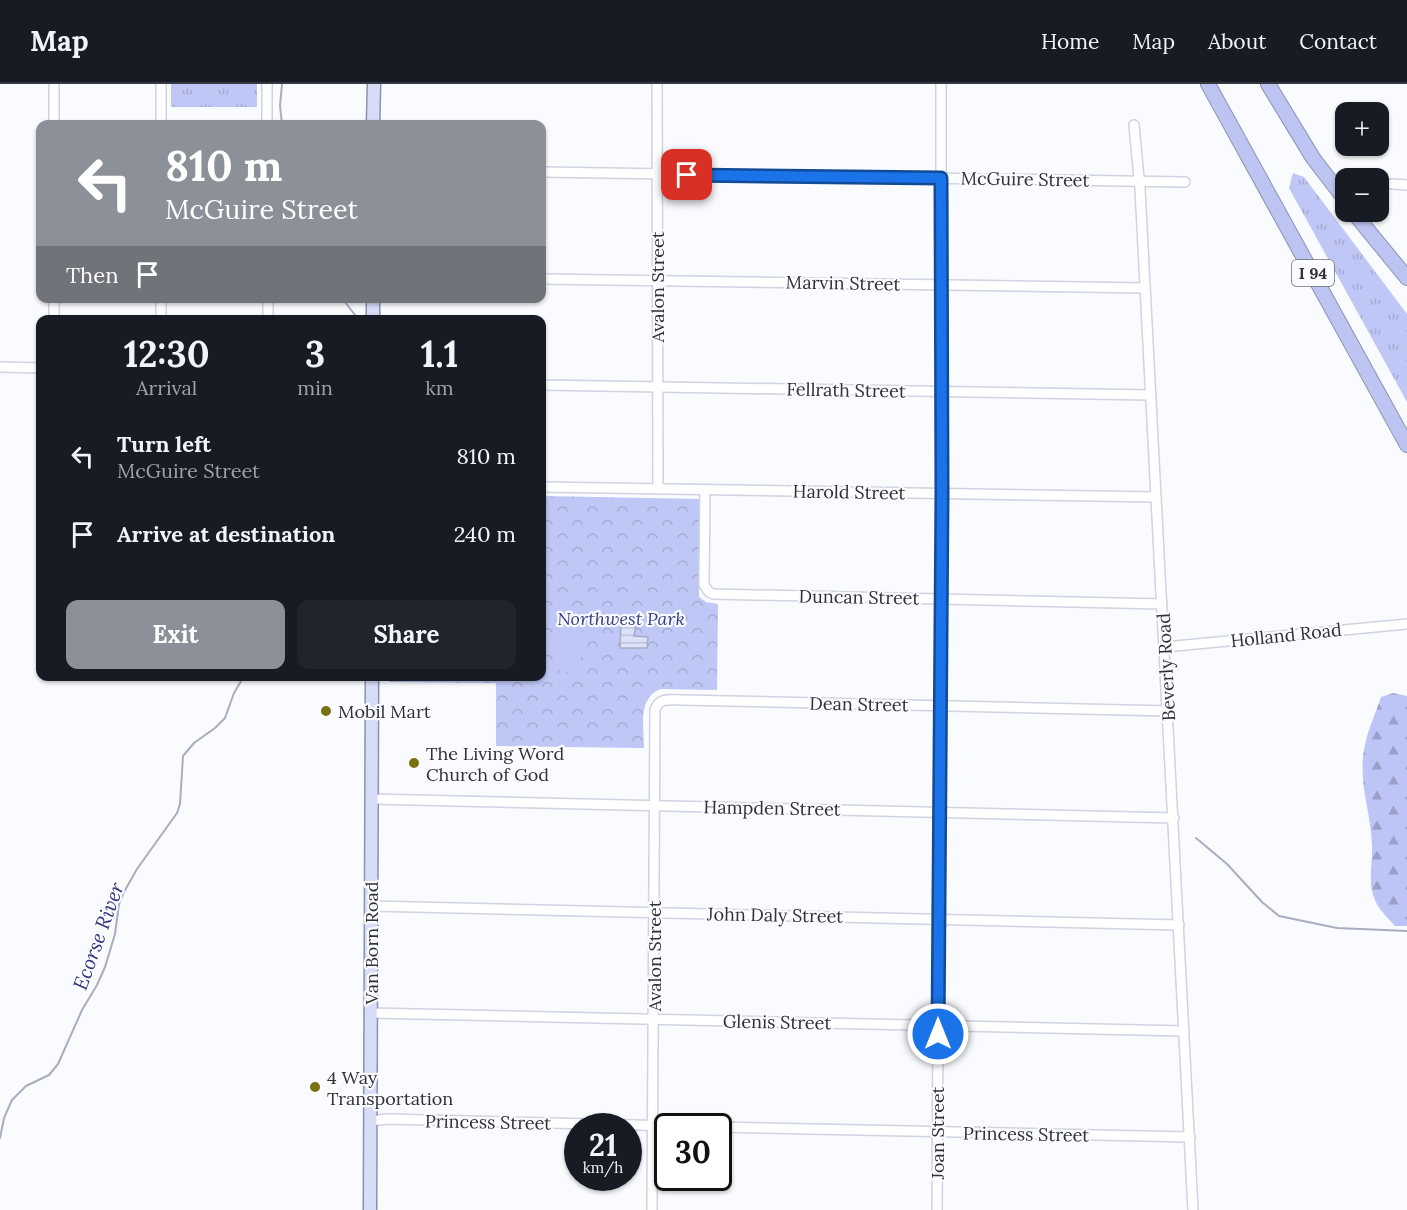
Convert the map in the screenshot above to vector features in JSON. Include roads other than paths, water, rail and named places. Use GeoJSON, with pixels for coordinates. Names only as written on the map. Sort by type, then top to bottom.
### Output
{"type":"FeatureCollection","features":[{"type":"Feature","properties":{"kind":"highway","name":"I 94"},"geometry":{"type":"LineString","coordinates":[[1208,84],[1407,444]]}},
{"type":"Feature","properties":{"kind":"highway"},"geometry":{"type":"LineString","coordinates":[[1268,84],[1313,158],[1335,187]]}},
{"type":"Feature","properties":{"kind":"highway"},"geometry":{"type":"LineString","coordinates":[[1361,222],[1407,278]]}},
{"type":"Feature","properties":{"kind":"main road"},"geometry":{"type":"LineString","coordinates":[[374,84],[374,120]]}},
{"type":"Feature","properties":{"kind":"main road","name":"Van Born Road"},"geometry":{"type":"LineString","coordinates":[[370,1210],[372,681]]}},
{"type":"Feature","properties":{"kind":"street"},"geometry":{"type":"LineString","coordinates":[[54,84],[54,120]]}},
{"type":"Feature","properties":{"kind":"street"},"geometry":{"type":"LineString","coordinates":[[161,84],[161,120]]}},
{"type":"Feature","properties":{"kind":"street"},"geometry":{"type":"LineString","coordinates":[[267,84],[267,120]]}},
{"type":"Feature","properties":{"kind":"street","name":"Avalon Street"},"geometry":{"type":"LineString","coordinates":[[657,84],[658,489]]}},
{"type":"Feature","properties":{"kind":"street","name":"Joan Street"},"geometry":{"type":"LineString","coordinates":[[937,1210],[942,494],[941,84]]}},
{"type":"Feature","properties":{"kind":"street","name":"Beverly Road"},"geometry":{"type":"LineString","coordinates":[[1134,125],[1140,180],[1193,1210]]}},
{"type":"Feature","properties":{"kind":"street","name":"McGuire Street"},"geometry":{"type":"LineString","coordinates":[[546,172],[1185,182]]}},
{"type":"Feature","properties":{"kind":"street"},"geometry":{"type":"LineString","coordinates":[[1392,184],[1407,184]]}},
{"type":"Feature","properties":{"kind":"street","name":"Marvin Street"},"geometry":{"type":"LineString","coordinates":[[546,279],[1145,288]]}},
{"type":"Feature","properties":{"kind":"street"},"geometry":{"type":"LineString","coordinates":[[0,368],[36,368]]}},
{"type":"Feature","properties":{"kind":"street","name":"Fellrath Street"},"geometry":{"type":"LineString","coordinates":[[546,385],[1151,395]]}},
{"type":"Feature","properties":{"kind":"street","name":"Harold Street"},"geometry":{"type":"LineString","coordinates":[[546,488],[1156,497]]}},
{"type":"Feature","properties":{"kind":"street","name":"Duncan Street"},"geometry":{"type":"LineString","coordinates":[[705,490],[704,585],[713,594],[1162,604]]}},
{"type":"Feature","properties":{"kind":"street","name":"Holland Road"},"geometry":{"type":"LineString","coordinates":[[1165,647],[1407,624]]}},
{"type":"Feature","properties":{"kind":"street","name":"Dean Street"},"geometry":{"type":"LineString","coordinates":[[659,702],[681,700],[1168,711]]}},
{"type":"Feature","properties":{"kind":"street","name":"Avalon Street"},"geometry":{"type":"LineString","coordinates":[[652,1210],[655,710],[659,702]]}},
{"type":"Feature","properties":{"kind":"street","name":"Hampden Street"},"geometry":{"type":"LineString","coordinates":[[371,799],[1174,818]]}},
{"type":"Feature","properties":{"kind":"street","name":"John Daly Street"},"geometry":{"type":"LineString","coordinates":[[371,906],[1179,925]]}},
{"type":"Feature","properties":{"kind":"street","name":"Glenis Street"},"geometry":{"type":"LineString","coordinates":[[370,1013],[1184,1031]]}},
{"type":"Feature","properties":{"kind":"street","name":"Princess Street"},"geometry":{"type":"LineString","coordinates":[[370,1121],[387,1119],[653,1126]]}},
{"type":"Feature","properties":{"kind":"street","name":"Princess Street"},"geometry":{"type":"LineString","coordinates":[[732,1127],[1190,1137]]}},
{"type":"Feature","properties":{"kind":"waterway","name":"Ecorse River"},"geometry":{"type":"LineString","coordinates":[[282,84],[282,120]]}},
{"type":"Feature","properties":{"kind":"waterway","name":"Ecorse River"},"geometry":{"type":"LineString","coordinates":[[346,303],[355,315]]}},
{"type":"Feature","properties":{"kind":"waterway","name":"Ecorse River"},"geometry":{"type":"LineString","coordinates":[[0,1138],[4,1118],[12,1100],[26,1086],[49,1075],[58,1064],[82,1010],[105,967],[115,934],[119,904],[124,892],[137,869],[177,813],[180,804],[183,756],[194,743],[225,718],[241,681]]}},
{"type":"Feature","properties":{"kind":"waterway"},"geometry":{"type":"LineString","coordinates":[[1196,838],[1227,864],[1262,902],[1279,916],[1337,928],[1407,931]]}},
{"type":"Feature","properties":{"kind":"place","name":"Mobil Mart"},"geometry":{"type":"Point","coordinates":[326,711]}},
{"type":"Feature","properties":{"kind":"place","name":"The Living Word Church of God"},"geometry":{"type":"Point","coordinates":[414,763]}},
{"type":"Feature","properties":{"kind":"place","name":"4 Way Transportation"},"geometry":{"type":"Point","coordinates":[315,1087]}},
{"type":"Feature","properties":{"kind":"park label","name":"Northwest Park"},"geometry":{"type":"Point","coordinates":[621,618]}}]}
